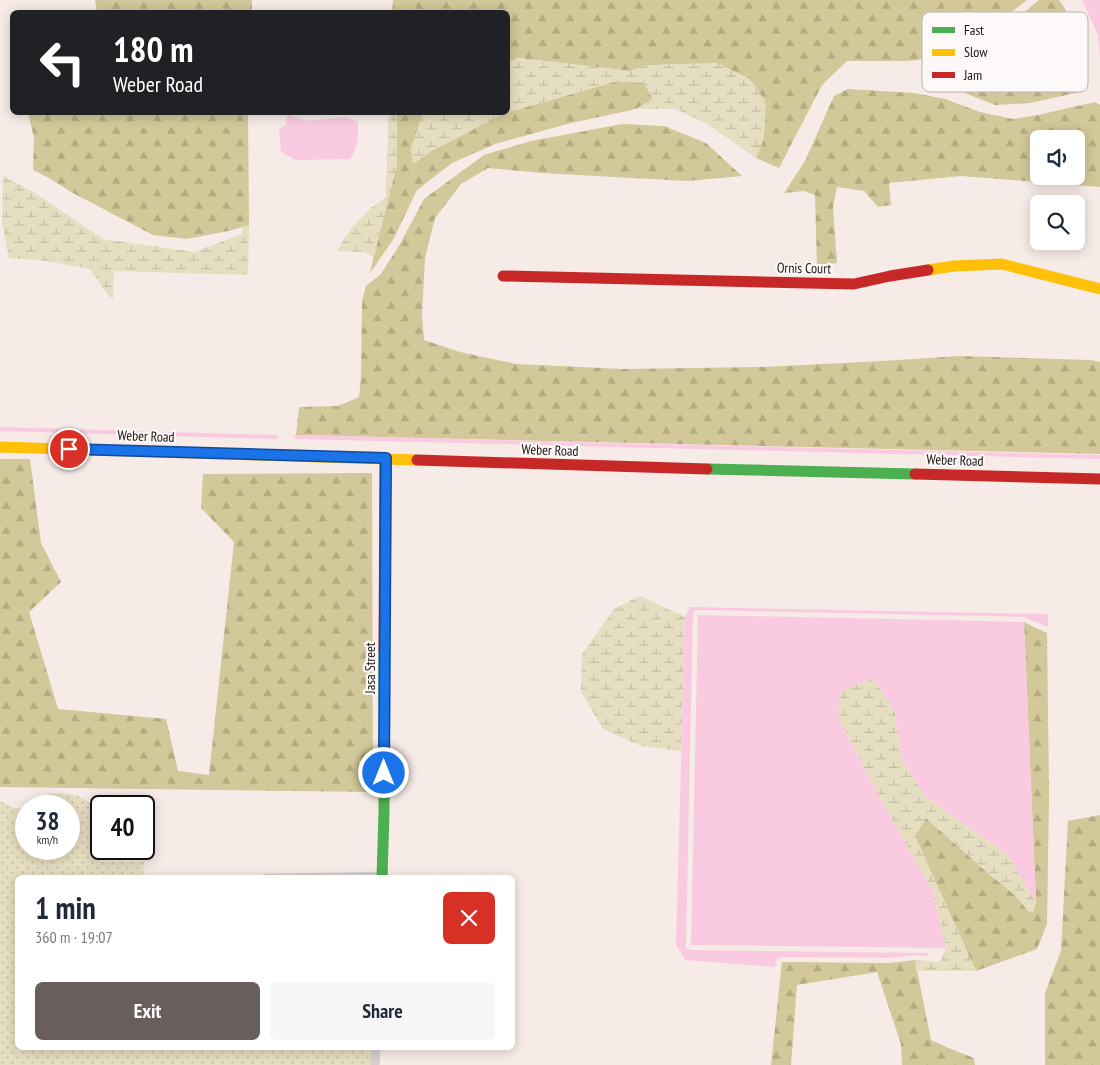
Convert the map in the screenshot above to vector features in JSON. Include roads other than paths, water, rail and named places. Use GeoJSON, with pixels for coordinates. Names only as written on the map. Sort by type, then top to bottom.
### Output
{"type":"FeatureCollection","features":[{"type":"Feature","properties":{"kind":"street","name":"Ornis Court"},"geometry":{"type":"LineString","coordinates":[[504,276],[854,284],[954,266],[1002,264],[1100,290]]}},
{"type":"Feature","properties":{"kind":"street","name":"Weber Road"},"geometry":{"type":"LineString","coordinates":[[0,447],[386,458],[551,465],[1100,479]]}},
{"type":"Feature","properties":{"kind":"street","name":"Jasa Street"},"geometry":{"type":"LineString","coordinates":[[382,875],[386,458]]}},
{"type":"Feature","properties":{"kind":"street"},"geometry":{"type":"LineString","coordinates":[[375,1065],[376,1050]]}},
{"type":"Feature","properties":{"kind":"waterway"},"geometry":{"type":"LineString","coordinates":[[0,429],[276,437]]}},
{"type":"Feature","properties":{"kind":"waterway"},"geometry":{"type":"LineString","coordinates":[[296,437],[1100,457]]}}]}
